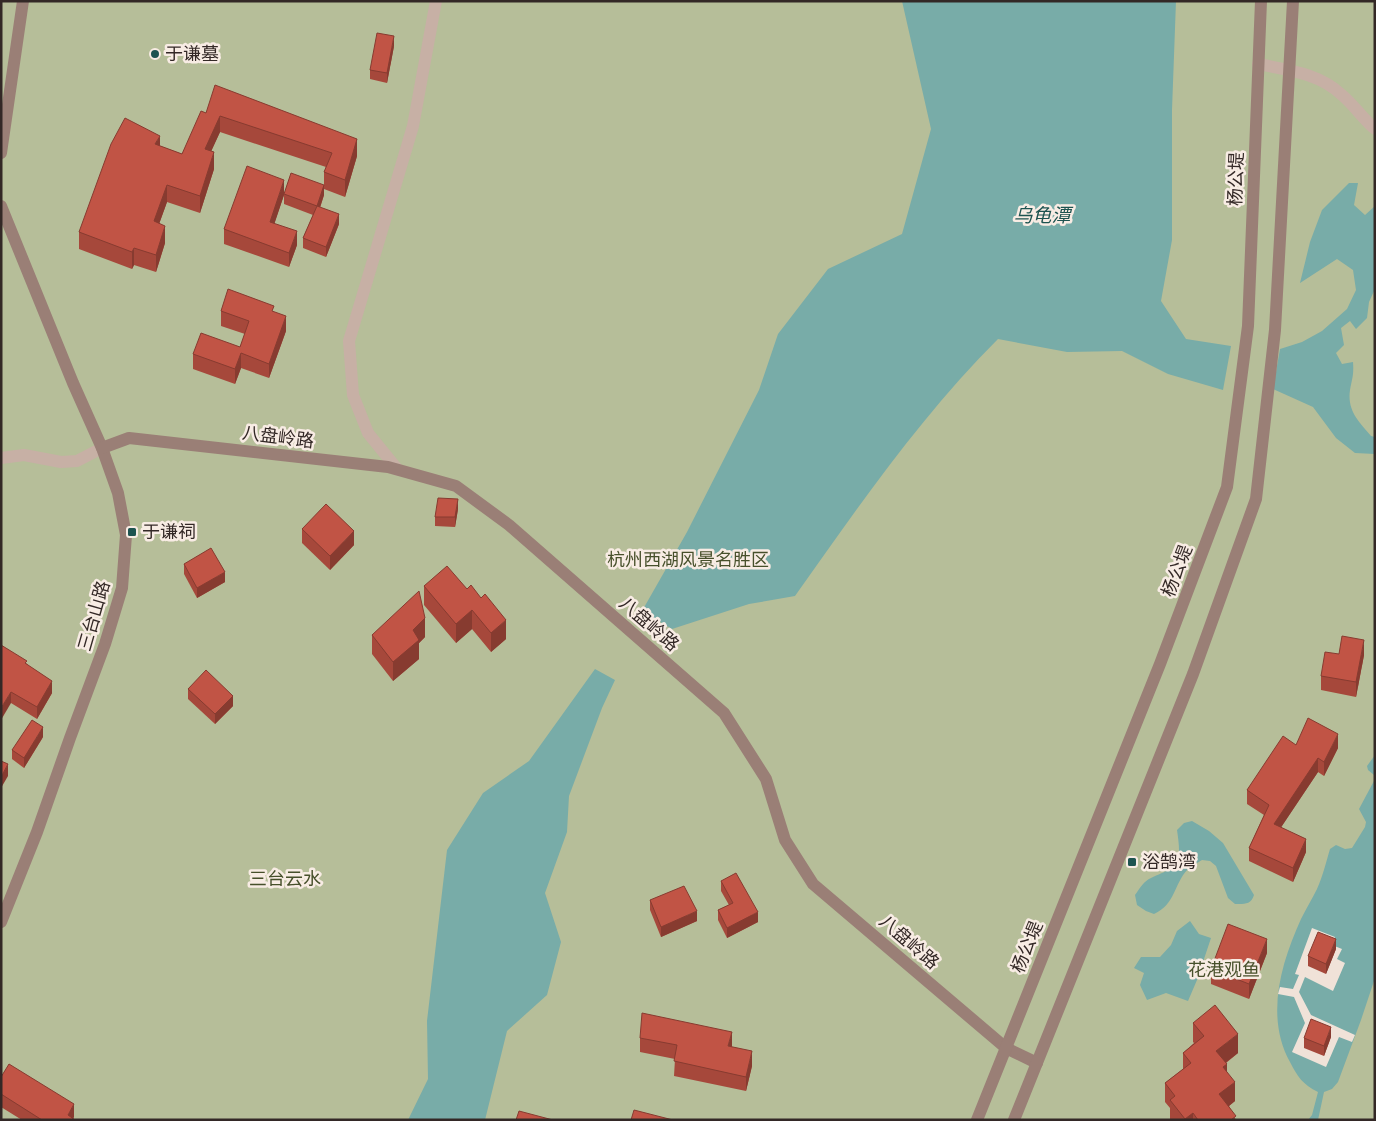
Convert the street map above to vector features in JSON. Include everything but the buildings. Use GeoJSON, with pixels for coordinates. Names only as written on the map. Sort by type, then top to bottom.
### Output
{"type":"FeatureCollection","features":[{"type":"Feature","properties":{"kind":"main road"},"geometry":{"type":"LineString","coordinates":[[1,153],[23,1]]}},
{"type":"Feature","properties":{"kind":"main road","name":"杨公堤"},"geometry":{"type":"LineString","coordinates":[[977,1120],[1160,664],[1227,487],[1248,326],[1261,1]]}},
{"type":"Feature","properties":{"kind":"main road"},"geometry":{"type":"LineString","coordinates":[[1014,1120],[1194,674],[1256,500],[1275,330],[1293,1]]}},
{"type":"Feature","properties":{"kind":"main road","name":"三台山路"},"geometry":{"type":"LineString","coordinates":[[1,206],[73,383],[102,448],[118,494],[126,535],[122,588],[106,644],[37,832],[1,922]]}},
{"type":"Feature","properties":{"kind":"main road","name":"八盘岭路"},"geometry":{"type":"LineString","coordinates":[[102,448],[129,438],[388,467],[456,486],[509,526],[724,713],[766,779],[785,840],[813,884],[1006,1048],[1037,1063]]}},
{"type":"Feature","properties":{"kind":"street"},"geometry":{"type":"LineString","coordinates":[[398,470],[368,433],[353,395],[348,341],[413,126],[436,1]]}},
{"type":"Feature","properties":{"kind":"street"},"geometry":{"type":"LineString","coordinates":[[1258,64],[1320,78],[1342,94],[1375,129]]}},
{"type":"Feature","properties":{"kind":"street"},"geometry":{"type":"LineString","coordinates":[[1,458],[24,455],[61,462],[77,461],[102,448]]}},
{"type":"Feature","properties":{"kind":"green space","name":"杭州西湖风景名胜区"},"geometry":{"type":"Polygon","coordinates":[[[1,1],[1375,1],[1375,1120],[1,1120],[1,1]]]}},
{"type":"Feature","properties":{"kind":"water","name":"乌龟潭"},"geometry":{"type":"Polygon","coordinates":[[[902,1],[1176,1],[1172,110],[1172,240],[1161,301],[1186,339],[1231,346],[1223,390],[1168,374],[1122,351],[1067,352],[998,339],[969,369],[916,431],[866,496],[795,596],[749,604],[672,629],[642,611],[687,532],[759,390],[778,334],[828,269],[902,234],[931,129],[902,1]]]}},
{"type":"Feature","properties":{"kind":"water"},"geometry":{"type":"Polygon","coordinates":[[[1349,183],[1358,183],[1354,205],[1365,215],[1375,206],[1375,289],[1369,302],[1367,318],[1356,329],[1350,321],[1341,328],[1344,345],[1336,353],[1342,364],[1353,362],[1350,404],[1358,421],[1371,436],[1375,437],[1375,454],[1355,453],[1336,438],[1313,407],[1273,389],[1280,349],[1302,342],[1322,331],[1347,309],[1356,290],[1353,270],[1337,259],[1300,283],[1310,242],[1322,210],[1349,183]]]}},
{"type":"Feature","properties":{"kind":"water"},"geometry":{"type":"Polygon","coordinates":[[[595,669],[615,680],[602,708],[569,796],[567,832],[545,893],[561,942],[547,995],[507,1031],[485,1120],[408,1120],[428,1079],[427,1021],[447,850],[483,793],[529,761],[595,669]]]}},
{"type":"Feature","properties":{"kind":"water"},"geometry":{"type":"Polygon","coordinates":[[[1375,755],[1375,779],[1367,766],[1375,755]]]}},
{"type":"Feature","properties":{"kind":"water"},"geometry":{"type":"Polygon","coordinates":[[[1375,779],[1375,978],[1338,1082],[1332,1089],[1324,1092],[1318,1120],[1308,1120],[1312,1115],[1318,1092],[1304,1083],[1298,1076],[1282,1045],[1277,1009],[1282,972],[1301,919],[1323,874],[1330,849],[1336,845],[1345,849],[1352,848],[1365,827],[1366,822],[1359,809],[1375,779]]]}},
{"type":"Feature","properties":{"kind":"water"},"geometry":{"type":"Polygon","coordinates":[[[1192,821],[1209,831],[1223,843],[1254,895],[1253,898],[1247,903],[1235,904],[1228,898],[1216,866],[1210,861],[1202,860],[1188,869],[1183,875],[1170,900],[1161,910],[1154,914],[1146,911],[1137,905],[1135,895],[1146,881],[1174,865],[1179,856],[1177,830],[1184,823],[1192,821]]]}},
{"type":"Feature","properties":{"kind":"water"},"geometry":{"type":"Polygon","coordinates":[[[1190,921],[1199,934],[1211,938],[1188,1001],[1166,993],[1147,1000],[1140,985],[1144,973],[1134,968],[1141,957],[1160,957],[1171,945],[1177,931],[1190,921]]]}},
{"type":"Feature","properties":{"kind":"pier"},"geometry":{"type":"Polygon","coordinates":[[[1312,928],[1335,937],[1332,945],[1342,949],[1337,959],[1345,963],[1333,991],[1305,977],[1299,992],[1311,1015],[1355,1035],[1352,1042],[1339,1037],[1326,1067],[1292,1052],[1305,1023],[1294,997],[1278,994],[1280,987],[1293,989],[1299,975],[1295,974],[1312,928]]]}},
{"type":"Feature","properties":{"kind":"place","name":"于谦墓"},"geometry":{"type":"Point","coordinates":[155,54]}},
{"type":"Feature","properties":{"kind":"place","name":"于谦祠"},"geometry":{"type":"Point","coordinates":[132,532]}},
{"type":"Feature","properties":{"kind":"place","name":"浴鹄湾"},"geometry":{"type":"Point","coordinates":[1132,862]}},
{"type":"Feature","properties":{"kind":"park label","name":"三台云水"},"geometry":{"type":"Point","coordinates":[285,879]}},
{"type":"Feature","properties":{"kind":"park label","name":"花港观鱼"},"geometry":{"type":"Point","coordinates":[1224,970]}}]}
